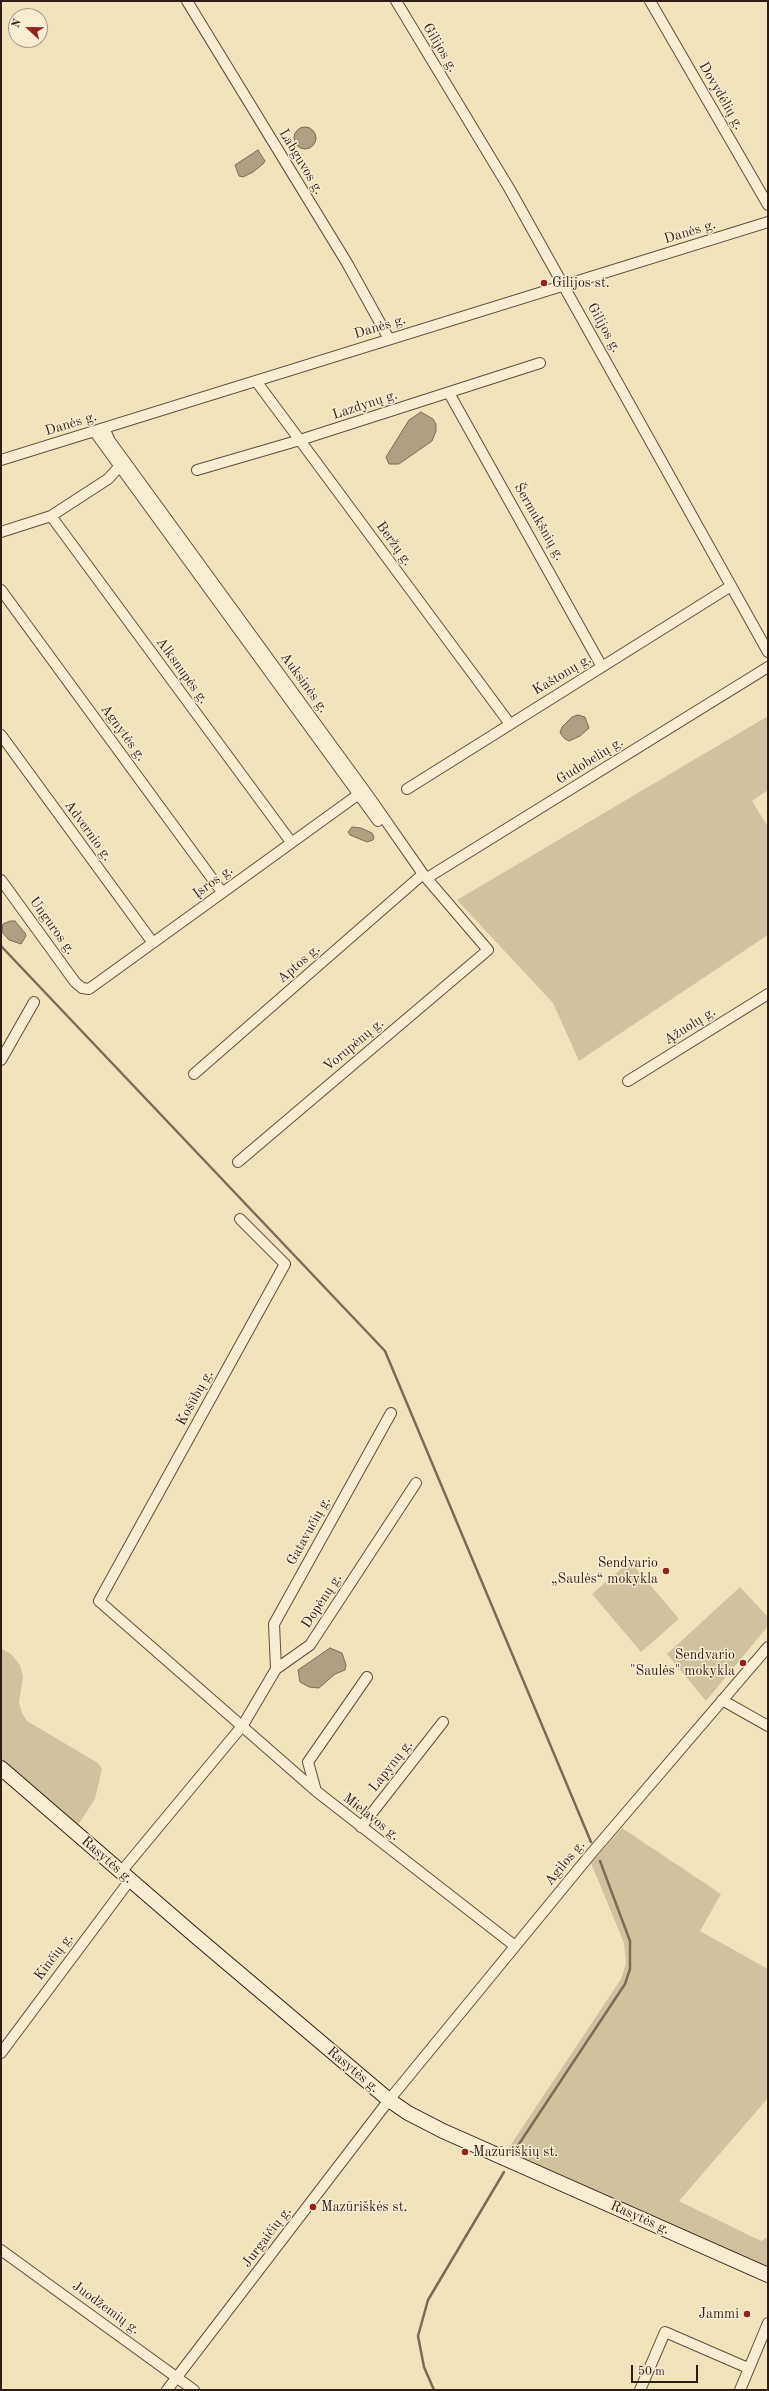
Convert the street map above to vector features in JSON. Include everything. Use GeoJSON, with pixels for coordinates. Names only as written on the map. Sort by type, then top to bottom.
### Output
{"type":"FeatureCollection","features":[{"type":"Feature","properties":{"kind":"main road","name":"Rasytės g."},"geometry":{"type":"LineString","coordinates":[[1,1768],[125,1876],[389,2100],[439,2129],[768,2275]]}},
{"type":"Feature","properties":{"kind":"street","name":"Labguvos g."},"geometry":{"type":"LineString","coordinates":[[187,1],[347,263],[389,339]]}},
{"type":"Feature","properties":{"kind":"street","name":"Gilijos g."},"geometry":{"type":"LineString","coordinates":[[396,1],[509,188],[768,652]]}},
{"type":"Feature","properties":{"kind":"street","name":"Dovydėlių g."},"geometry":{"type":"LineString","coordinates":[[650,1],[768,205]]}},
{"type":"Feature","properties":{"kind":"street","name":"Danės g."},"geometry":{"type":"LineString","coordinates":[[1,460],[768,222]]}},
{"type":"Feature","properties":{"kind":"street","name":"Lazdynų g."},"geometry":{"type":"LineString","coordinates":[[197,470],[300,440],[540,363]]}},
{"type":"Feature","properties":{"kind":"street","name":"Beržų g."},"geometry":{"type":"LineString","coordinates":[[256,381],[450,645],[510,724]]}},
{"type":"Feature","properties":{"kind":"street","name":"Šermukšnių g."},"geometry":{"type":"LineString","coordinates":[[449,393],[602,667]]}},
{"type":"Feature","properties":{"kind":"street"},"geometry":{"type":"LineString","coordinates":[[99,430],[119,467],[382,826]]}},
{"type":"Feature","properties":{"kind":"street","name":"Auksinės g."},"geometry":{"type":"LineString","coordinates":[[99,430],[110,441],[366,791],[425,876],[488,950]]}},
{"type":"Feature","properties":{"kind":"street"},"geometry":{"type":"LineString","coordinates":[[1,532],[51,516],[108,479],[119,467]]}},
{"type":"Feature","properties":{"kind":"street","name":"Alksnupės g."},"geometry":{"type":"LineString","coordinates":[[51,516],[291,842]]}},
{"type":"Feature","properties":{"kind":"street","name":"Kaštonų g."},"geometry":{"type":"LineString","coordinates":[[408,789],[731,586]]}},
{"type":"Feature","properties":{"kind":"street","name":"Agnytės g."},"geometry":{"type":"LineString","coordinates":[[1,590],[222,892]]}},
{"type":"Feature","properties":{"kind":"street","name":"Gudobelių g."},"geometry":{"type":"LineString","coordinates":[[425,876],[768,667]]}},
{"type":"Feature","properties":{"kind":"street","name":"Advernio g."},"geometry":{"type":"LineString","coordinates":[[1,735],[153,943]]}},
{"type":"Feature","properties":{"kind":"street","name":"Įsros g."},"geometry":{"type":"LineString","coordinates":[[82,988],[89,989],[96,986],[222,892],[359,794]]}},
{"type":"Feature","properties":{"kind":"street","name":"Aptos g."},"geometry":{"type":"LineString","coordinates":[[194,1074],[425,876]]}},
{"type":"Feature","properties":{"kind":"street","name":"Unguros g."},"geometry":{"type":"LineString","coordinates":[[1,880],[75,982],[82,988]]}},
{"type":"Feature","properties":{"kind":"street","name":"Vorupėnų g."},"geometry":{"type":"LineString","coordinates":[[238,1162],[488,950]]}},
{"type":"Feature","properties":{"kind":"street","name":"Ąžuolų g."},"geometry":{"type":"LineString","coordinates":[[628,1081],[768,994]]}},
{"type":"Feature","properties":{"kind":"street"},"geometry":{"type":"LineString","coordinates":[[1,1060],[34,1002]]}},
{"type":"Feature","properties":{"kind":"street","name":"Košūbų g."},"geometry":{"type":"LineString","coordinates":[[99,1601],[285,1264],[240,1219]]}},
{"type":"Feature","properties":{"kind":"street","name":"Gatavučių g."},"geometry":{"type":"LineString","coordinates":[[276,1669],[274,1624],[391,1413]]}},
{"type":"Feature","properties":{"kind":"street","name":"Dopėnų g."},"geometry":{"type":"LineString","coordinates":[[243,1725],[276,1669],[310,1645],[416,1483]]}},
{"type":"Feature","properties":{"kind":"street","name":"Mielavos g."},"geometry":{"type":"LineString","coordinates":[[99,1601],[243,1725],[316,1791],[515,1946]]}},
{"type":"Feature","properties":{"kind":"street","name":"Agilos g."},"geometry":{"type":"LineString","coordinates":[[389,2100],[515,1946],[768,1647]]}},
{"type":"Feature","properties":{"kind":"street"},"geometry":{"type":"LineString","coordinates":[[316,1791],[308,1762],[367,1677]]}},
{"type":"Feature","properties":{"kind":"street"},"geometry":{"type":"LineString","coordinates":[[722,1700],[768,1726]]}},
{"type":"Feature","properties":{"kind":"street","name":"Lapynų g."},"geometry":{"type":"LineString","coordinates":[[361,1827],[443,1722]]}},
{"type":"Feature","properties":{"kind":"street","name":"Kinčių g."},"geometry":{"type":"LineString","coordinates":[[1,2052],[125,1876],[243,1725]]}},
{"type":"Feature","properties":{"kind":"street","name":"Jurgaičių g."},"geometry":{"type":"LineString","coordinates":[[167,2390],[389,2100]]}},
{"type":"Feature","properties":{"kind":"street","name":"Juodžemių g."},"geometry":{"type":"LineString","coordinates":[[1,2250],[194,2390]]}},
{"type":"Feature","properties":{"kind":"street"},"geometry":{"type":"LineString","coordinates":[[740,2390],[768,2323]]}},
{"type":"Feature","properties":{"kind":"street"},"geometry":{"type":"LineString","coordinates":[[640,2390],[665,2332],[748,2368]]}},
{"type":"Feature","properties":{"kind":"shaded area"},"geometry":{"type":"Polygon","coordinates":[[[305,127],[313,130],[316,138],[313,146],[305,149],[297,146],[294,138],[297,130],[305,127]]]}},
{"type":"Feature","properties":{"kind":"shaded area"},"geometry":{"type":"Polygon","coordinates":[[[258,150],[265,161],[263,164],[253,172],[243,177],[239,176],[235,165],[258,150]]]}},
{"type":"Feature","properties":{"kind":"shaded area"},"geometry":{"type":"Polygon","coordinates":[[[421,412],[433,419],[436,424],[436,431],[432,441],[399,464],[389,464],[386,457],[409,420],[421,412]]]}},
{"type":"Feature","properties":{"kind":"shaded area"},"geometry":{"type":"Polygon","coordinates":[[[578,715],[585,717],[589,728],[580,736],[569,741],[560,733],[562,727],[572,717],[578,715]]]}},
{"type":"Feature","properties":{"kind":"shaded area"},"geometry":{"type":"Polygon","coordinates":[[[768,716],[768,790],[752,801],[768,827],[768,935],[579,1061],[553,1003],[457,900],[768,716]]]}},
{"type":"Feature","properties":{"kind":"shaded area"},"geometry":{"type":"Polygon","coordinates":[[[352,827],[361,828],[372,833],[374,837],[373,840],[367,842],[350,835],[348,832],[352,827]]]}},
{"type":"Feature","properties":{"kind":"shaded area"},"geometry":{"type":"Polygon","coordinates":[[[10,921],[15,921],[26,936],[21,944],[9,940],[2,932],[3,924],[10,921]]]}},
{"type":"Feature","properties":{"kind":"shaded area"},"geometry":{"type":"Polygon","coordinates":[[[630,1561],[679,1619],[641,1652],[592,1594],[630,1561]]]}},
{"type":"Feature","properties":{"kind":"shaded area"},"geometry":{"type":"Polygon","coordinates":[[[740,1587],[768,1617],[768,1626],[706,1701],[667,1654],[740,1587]]]}},
{"type":"Feature","properties":{"kind":"shaded area"},"geometry":{"type":"Polygon","coordinates":[[[1,1648],[11,1654],[20,1665],[23,1677],[19,1702],[22,1713],[27,1721],[98,1763],[102,1769],[95,1799],[78,1825],[1,1758],[1,1648]]]}},
{"type":"Feature","properties":{"kind":"shaded area"},"geometry":{"type":"Polygon","coordinates":[[[330,1648],[342,1653],[346,1665],[345,1670],[335,1674],[319,1688],[309,1687],[300,1682],[298,1670],[330,1648]]]}},
{"type":"Feature","properties":{"kind":"shaded area"},"geometry":{"type":"Polygon","coordinates":[[[622,1828],[721,1894],[700,1931],[768,1969],[768,2098],[679,2201],[761,2241],[768,2237],[768,2268],[504,2155],[621,1979],[626,1963],[624,1943],[591,1863],[622,1828]]]}},
{"type":"Feature","properties":{"kind":"waterway"},"geometry":{"type":"LineString","coordinates":[[1,946],[385,1351],[591,1842]]}},
{"type":"Feature","properties":{"kind":"waterway"},"geometry":{"type":"LineString","coordinates":[[517,2147],[625,1984],[630,1969],[630,1941],[600,1861]]}},
{"type":"Feature","properties":{"kind":"waterway"},"geometry":{"type":"LineString","coordinates":[[434,2390],[424,2367],[418,2336],[428,2300],[504,2172]]}},
{"type":"Feature","properties":{"kind":"place","name":"Gilijos st."},"geometry":{"type":"Point","coordinates":[544,283]}},
{"type":"Feature","properties":{"kind":"place","name":"Sendvario „Saulės“ mokykla"},"geometry":{"type":"Point","coordinates":[666,1571]}},
{"type":"Feature","properties":{"kind":"place","name":"Sendvario \"Saulės\" mokykla"},"geometry":{"type":"Point","coordinates":[743,1663]}},
{"type":"Feature","properties":{"kind":"place","name":"Mazūriškių st."},"geometry":{"type":"Point","coordinates":[465,2152]}},
{"type":"Feature","properties":{"kind":"place","name":"Mazūriškės st."},"geometry":{"type":"Point","coordinates":[313,2207]}},
{"type":"Feature","properties":{"kind":"place","name":"Jammi"},"geometry":{"type":"Point","coordinates":[747,2314]}}]}
